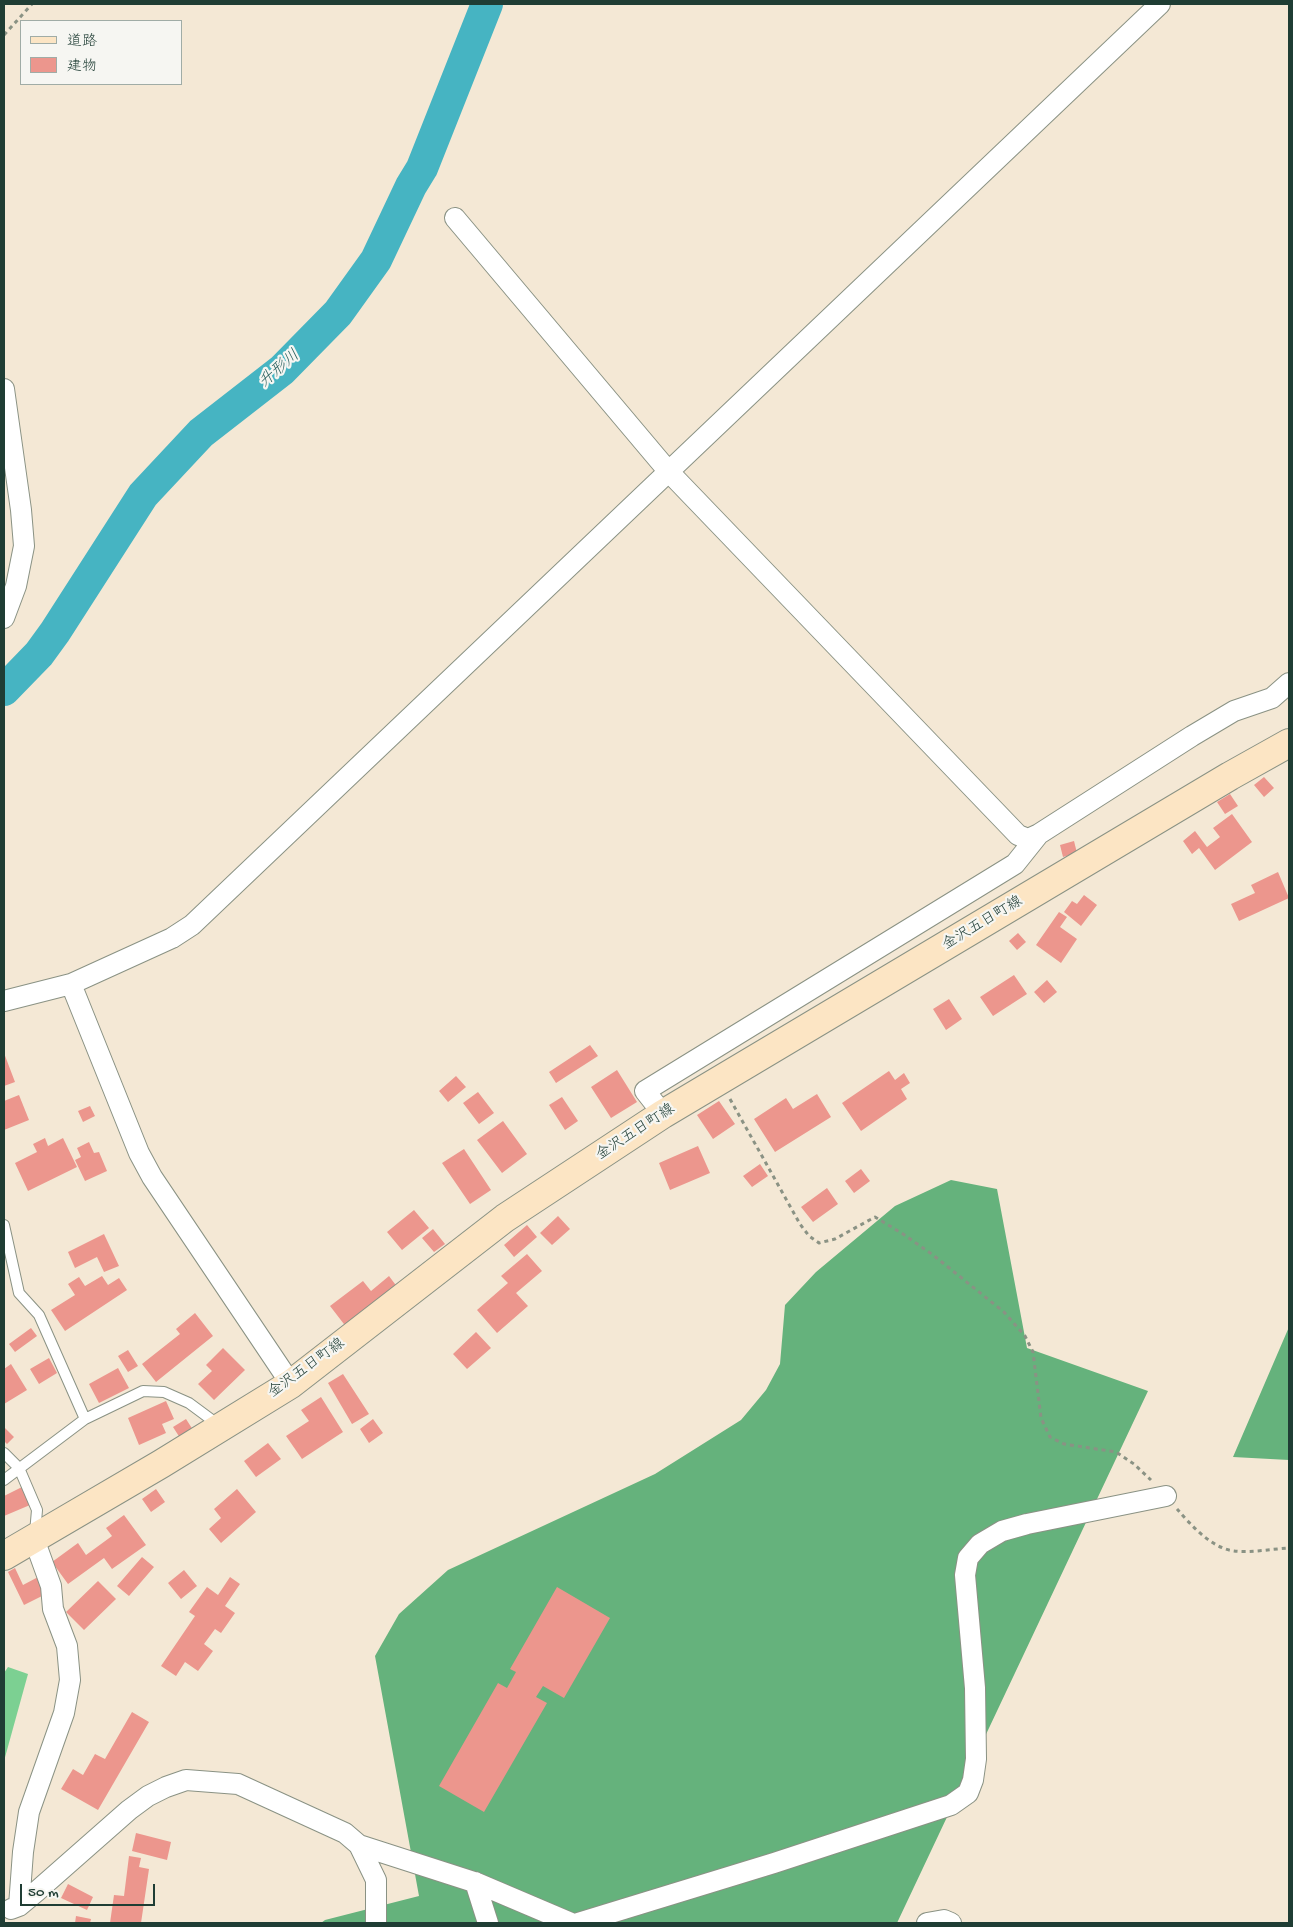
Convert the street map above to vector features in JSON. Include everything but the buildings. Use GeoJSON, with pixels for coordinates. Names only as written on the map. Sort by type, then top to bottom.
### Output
{"type":"FeatureCollection","features":[{"type":"Feature","properties":{"kind":"main road","name":"金沢五日町線"},"geometry":{"type":"LineString","coordinates":[[4,1556],[291,1384],[505,1218],[662,1114],[1230,776],[1289,743]]}},
{"type":"Feature","properties":{"kind":"street"},"geometry":{"type":"LineString","coordinates":[[4,1001],[70,984],[172,938],[192,925],[1160,4]]}},
{"type":"Feature","properties":{"kind":"street"},"geometry":{"type":"LineString","coordinates":[[455,218],[668,472],[1018,835],[1028,839],[1039,834],[1166,752],[1234,711],[1272,698],[1289,683]]}},
{"type":"Feature","properties":{"kind":"street"},"geometry":{"type":"LineString","coordinates":[[4,389],[21,510],[24,546],[16,586],[4,618]]}},
{"type":"Feature","properties":{"kind":"street"},"geometry":{"type":"LineString","coordinates":[[662,1114],[645,1090],[1015,864],[1039,834]]}},
{"type":"Feature","properties":{"kind":"street"},"geometry":{"type":"LineString","coordinates":[[70,984],[139,1153],[152,1177],[291,1384]]}},
{"type":"Feature","properties":{"kind":"street"},"geometry":{"type":"LineString","coordinates":[[578,1923],[774,1863],[951,1805],[968,1793],[973,1780],[976,1759],[974,1688],[965,1575],[968,1558],[980,1544],[1002,1531],[1027,1524],[1166,1496]]}},
{"type":"Feature","properties":{"kind":"street"},"geometry":{"type":"LineString","coordinates":[[13,1911],[29,1812],[64,1713],[70,1680],[67,1646],[53,1610],[51,1586],[34,1539]]}},
{"type":"Feature","properties":{"kind":"street"},"geometry":{"type":"LineString","coordinates":[[13,1911],[87,1849],[129,1810],[148,1796],[186,1780],[238,1784],[345,1833],[359,1845],[475,1882],[571,1923]]}},
{"type":"Feature","properties":{"kind":"street"},"geometry":{"type":"LineString","coordinates":[[359,1845],[376,1880],[376,1923]]}},
{"type":"Feature","properties":{"kind":"street"},"geometry":{"type":"LineString","coordinates":[[475,1882],[488,1923]]}},
{"type":"Feature","properties":{"kind":"street"},"geometry":{"type":"LineString","coordinates":[[928,1923],[944,1920],[951,1923]]}},
{"type":"Feature","properties":{"kind":"lane"},"geometry":{"type":"LineString","coordinates":[[4,1225],[19,1293],[39,1315],[85,1419]]}},
{"type":"Feature","properties":{"kind":"lane"},"geometry":{"type":"LineString","coordinates":[[4,1480],[85,1419],[143,1391],[164,1392],[189,1403],[221,1426]]}},
{"type":"Feature","properties":{"kind":"lane"},"geometry":{"type":"LineString","coordinates":[[4,1453],[19,1468],[37,1510],[34,1539]]}},
{"type":"Feature","properties":{"kind":"path"},"geometry":{"type":"LineString","coordinates":[[4,34],[32,4]]}},
{"type":"Feature","properties":{"kind":"path"},"geometry":{"type":"LineString","coordinates":[[720,1081],[808,1236],[818,1243],[835,1239],[874,1217],[933,1255],[1004,1312],[1025,1336],[1033,1352],[1042,1418],[1050,1437],[1064,1444],[1116,1452],[1134,1464],[1194,1527],[1216,1544],[1233,1551],[1289,1548]]}},
{"type":"Feature","properties":{"kind":"green space"},"geometry":{"type":"Polygon","coordinates":[[[951,1180],[997,1189],[1027,1348],[1148,1391],[897,1923],[321,1923],[325,1920],[419,1896],[375,1656],[399,1614],[448,1570],[655,1474],[741,1420],[766,1390],[780,1364],[785,1305],[816,1272],[895,1206],[951,1180]]]}},
{"type":"Feature","properties":{"kind":"green space"},"geometry":{"type":"Polygon","coordinates":[[[1289,1327],[1289,1460],[1233,1457],[1289,1327]]]}},
{"type":"Feature","properties":{"kind":"green space"},"geometry":{"type":"Polygon","coordinates":[[[8,1667],[28,1674],[4,1761],[4,1673],[8,1667]]]}},
{"type":"Feature","properties":{"kind":"waterway","name":"升形川"},"geometry":{"type":"LineString","coordinates":[[4,690],[39,654],[55,632],[143,495],[201,433],[282,370],[338,313],[376,260],[411,186],[422,168],[487,4]]}}]}
